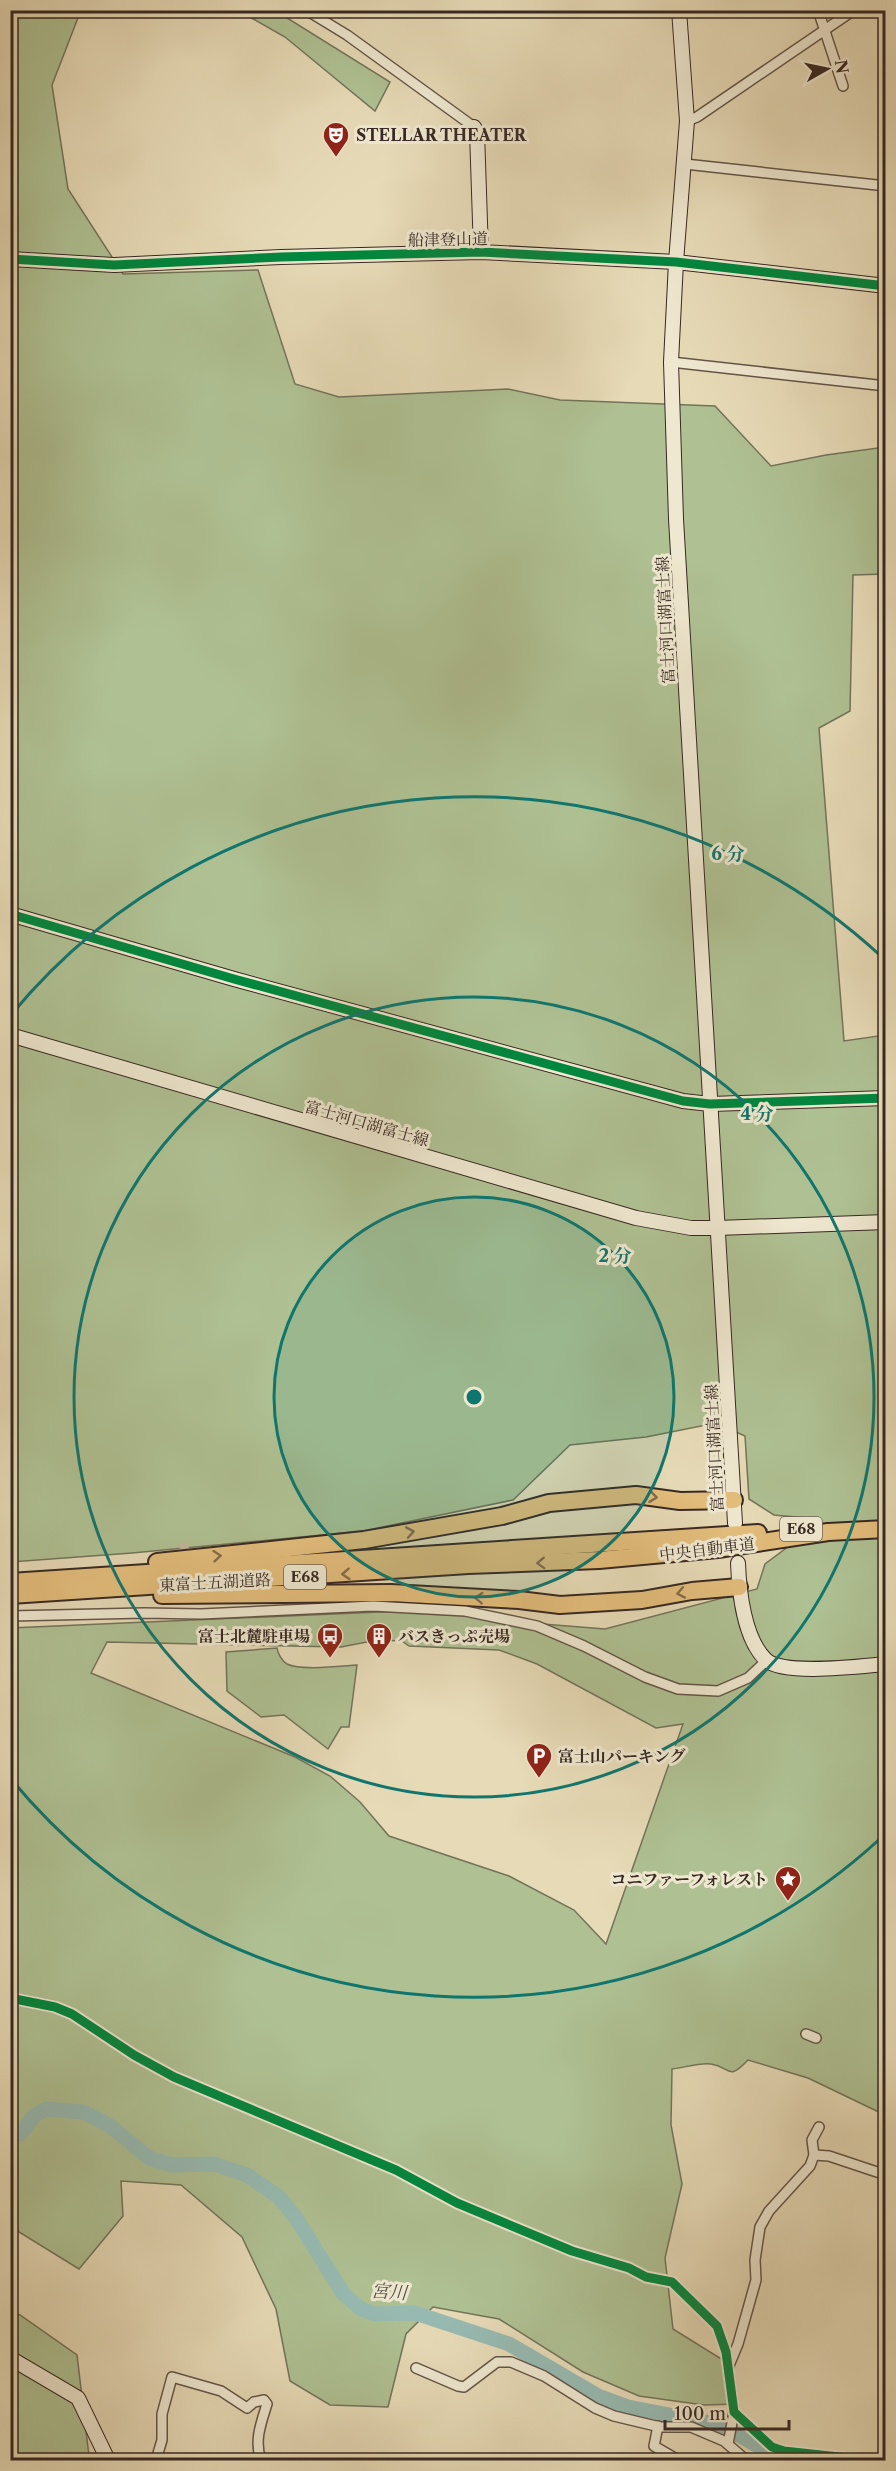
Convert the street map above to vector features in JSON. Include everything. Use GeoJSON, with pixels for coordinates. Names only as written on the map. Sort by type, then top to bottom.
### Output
{"type":"FeatureCollection","features":[{"type":"Feature","properties":{"kind":"highway"},"geometry":{"type":"LineString","coordinates":[[11,1586],[114,1567],[364,1540],[502,1516],[549,1503],[636,1495],[680,1501],[734,1500]]}},
{"type":"Feature","properties":{"kind":"highway","name":"中央自動車道"},"geometry":{"type":"LineString","coordinates":[[598,1543],[885,1523]]}},
{"type":"Feature","properties":{"kind":"highway","name":"中央自動車道"},"geometry":{"type":"LineString","coordinates":[[599,1560],[718,1549],[828,1532],[885,1529]]}},
{"type":"Feature","properties":{"kind":"highway","name":"東富士五湖道路"},"geometry":{"type":"LineString","coordinates":[[11,1586],[598,1543]]}},
{"type":"Feature","properties":{"kind":"highway","name":"東富士五湖道路"},"geometry":{"type":"LineString","coordinates":[[11,1586],[105,1588],[468,1565],[599,1560]]}},
{"type":"Feature","properties":{"kind":"highway","name":"E68"},"geometry":{"type":"LineString","coordinates":[[105,1588],[126,1596],[380,1593],[519,1600],[560,1605],[642,1600],[693,1591],[739,1587]]}},
{"type":"Feature","properties":{"kind":"main road","name":"富士河口湖富士線"},"geometry":{"type":"LineString","coordinates":[[679,10],[687,121],[671,362],[676,531],[735,1523]]}},
{"type":"Feature","properties":{"kind":"main road"},"geometry":{"type":"LineString","coordinates":[[474,127],[477,132],[481,252]]}},
{"type":"Feature","properties":{"kind":"main road","name":"船津登山道"},"geometry":{"type":"LineString","coordinates":[[10,259],[114,265],[281,257],[481,252],[676,262],[885,286]]}},
{"type":"Feature","properties":{"kind":"main road"},"geometry":{"type":"LineString","coordinates":[[10,914],[234,979],[683,1101],[710,1104],[885,1098]]}},
{"type":"Feature","properties":{"kind":"main road","name":"富士河口湖富士線"},"geometry":{"type":"LineString","coordinates":[[10,1035],[636,1218],[691,1228],[885,1222]]}},
{"type":"Feature","properties":{"kind":"main road"},"geometry":{"type":"LineString","coordinates":[[738,1563],[743,1613],[752,1638],[766,1660],[787,1667],[813,1669],[885,1664]]}},
{"type":"Feature","properties":{"kind":"main road"},"geometry":{"type":"LineString","coordinates":[[10,2358],[78,2398],[108,2460]]}},
{"type":"Feature","properties":{"kind":"street"},"geometry":{"type":"LineString","coordinates":[[306,10],[347,35],[474,127]]}},
{"type":"Feature","properties":{"kind":"street"},"geometry":{"type":"LineString","coordinates":[[818,10],[843,86]]}},
{"type":"Feature","properties":{"kind":"street"},"geometry":{"type":"LineString","coordinates":[[687,121],[697,117],[854,10]]}},
{"type":"Feature","properties":{"kind":"street"},"geometry":{"type":"LineString","coordinates":[[685,164],[885,186]]}},
{"type":"Feature","properties":{"kind":"street"},"geometry":{"type":"LineString","coordinates":[[671,362],[885,386]]}},
{"type":"Feature","properties":{"kind":"street"},"geometry":{"type":"LineString","coordinates":[[188,1602],[190,1614]]}},
{"type":"Feature","properties":{"kind":"street"},"geometry":{"type":"LineString","coordinates":[[10,1616],[103,1613],[190,1614],[373,1606],[465,1611],[537,1626],[584,1646],[645,1677],[678,1689],[718,1690],[748,1677],[766,1660]]}},
{"type":"Feature","properties":{"kind":"street"},"geometry":{"type":"LineString","coordinates":[[10,1998],[55,2007],[72,2014],[134,2055],[174,2077],[396,2170],[457,2203],[572,2252],[629,2268],[646,2277],[672,2282],[717,2326],[726,2352],[734,2414],[729,2442]]}},
{"type":"Feature","properties":{"kind":"street"},"geometry":{"type":"LineString","coordinates":[[806,2034],[816,2038]]}},
{"type":"Feature","properties":{"kind":"street"},"geometry":{"type":"LineString","coordinates":[[728,2369],[738,2344],[756,2280],[755,2260],[760,2227],[769,2211],[810,2166],[814,2155],[812,2140],[819,2127]]}},
{"type":"Feature","properties":{"kind":"street"},"geometry":{"type":"LineString","coordinates":[[814,2155],[829,2156],[885,2175]]}},
{"type":"Feature","properties":{"kind":"street"},"geometry":{"type":"LineString","coordinates":[[416,2368],[464,2387],[497,2362],[510,2362],[544,2376],[595,2408],[614,2416],[658,2426],[691,2427],[729,2442],[743,2459]]}},
{"type":"Feature","properties":{"kind":"street"},"geometry":{"type":"LineString","coordinates":[[156,2460],[162,2440],[162,2414],[172,2377],[221,2391],[247,2408],[254,2402],[264,2400],[267,2404],[259,2429],[257,2450],[261,2460]]}},
{"type":"Feature","properties":{"kind":"street"},"geometry":{"type":"LineString","coordinates":[[734,2414],[772,2447],[784,2451],[867,2460]]}},
{"type":"Feature","properties":{"kind":"street"},"geometry":{"type":"LineString","coordinates":[[658,2426],[654,2446],[678,2460]]}},
{"type":"Feature","properties":{"kind":"green space"},"geometry":{"type":"Polygon","coordinates":[[[81,10],[52,85],[68,189],[123,274],[258,270],[295,384],[339,397],[508,389],[560,400],[715,406],[771,466],[826,455],[885,447],[885,574],[853,575],[850,711],[819,728],[844,1041],[885,1035],[885,2115],[808,2078],[748,2060],[732,2072],[707,2064],[672,2069],[671,2125],[682,2184],[665,2258],[673,2329],[731,2365],[737,2404],[704,2405],[639,2396],[583,2372],[499,2319],[433,2307],[406,2334],[388,2407],[330,2405],[290,2381],[276,2309],[242,2237],[181,2185],[121,2181],[123,2216],[79,2269],[19,2232],[10,2208],[10,1628],[425,1610],[506,1621],[605,1629],[757,1589],[765,1564],[801,1537],[805,1518],[774,1515],[749,1499],[745,1436],[716,1423],[646,1437],[570,1445],[513,1500],[363,1531],[11,1562],[10,11],[81,10]],[[377,1640],[341,1647],[107,1642],[91,1673],[295,1757],[330,1776],[360,1802],[389,1836],[509,1876],[574,1910],[606,1944],[683,1724],[656,1728],[537,1664],[499,1650],[409,1646],[402,1641],[377,1640]]]}},
{"type":"Feature","properties":{"kind":"green space"},"geometry":{"type":"Polygon","coordinates":[[[239,11],[276,11],[390,82],[375,111],[285,37],[239,11]]]}},
{"type":"Feature","properties":{"kind":"green space"},"geometry":{"type":"Polygon","coordinates":[[[277,1648],[283,1661],[293,1666],[357,1665],[349,1727],[341,1727],[328,1749],[284,1715],[261,1717],[227,1691],[226,1652],[277,1648]]]}},
{"type":"Feature","properties":{"kind":"green space"},"geometry":{"type":"Polygon","coordinates":[[[11,2312],[20,2315],[77,2355],[89,2456],[92,2460],[11,2460],[11,2312]]]}},
{"type":"Feature","properties":{"kind":"waterway"},"geometry":{"type":"LineString","coordinates":[[883,43],[886,51]]}},
{"type":"Feature","properties":{"kind":"waterway","name":"宮川"},"geometry":{"type":"LineString","coordinates":[[10,2136],[20,2134],[35,2115],[46,2109],[83,2112],[109,2125],[149,2158],[172,2165],[214,2164],[247,2175],[279,2197],[296,2218],[343,2293],[361,2309],[375,2314],[415,2313],[509,2344],[598,2396],[628,2407],[721,2425],[779,2458],[790,2460]]}},
{"type":"Feature","properties":{"kind":"tunnel"},"geometry":{"type":"LineString","coordinates":[[184,1543],[185,1562]]}},
{"type":"Feature","properties":{"kind":"cycle path"},"geometry":{"type":"LineString","coordinates":[[10,259],[114,265],[281,257],[481,252],[676,262],[886,286]]}},
{"type":"Feature","properties":{"kind":"cycle path"},"geometry":{"type":"LineString","coordinates":[[10,914],[234,979],[683,1101],[710,1104],[886,1098]]}},
{"type":"Feature","properties":{"kind":"cycle path"},"geometry":{"type":"LineString","coordinates":[[10,1998],[55,2007],[72,2014],[134,2055],[174,2077],[396,2170],[457,2203],[572,2251],[629,2268],[646,2277],[672,2282],[717,2326],[726,2352],[734,2412],[772,2447],[784,2451],[867,2460]]}},
{"type":"Feature","properties":{"kind":"place","name":"STELLAR THEATER"},"geometry":{"type":"Point","coordinates":[336,158]}},
{"type":"Feature","properties":{"kind":"place","name":"富士北麓駐車場"},"geometry":{"type":"Point","coordinates":[330,1659]}},
{"type":"Feature","properties":{"kind":"place","name":"バスきっぷ売場"},"geometry":{"type":"Point","coordinates":[379,1659]}},
{"type":"Feature","properties":{"kind":"place","name":"富士山パーキング"},"geometry":{"type":"Point","coordinates":[539,1779]}},
{"type":"Feature","properties":{"kind":"place","name":"コニファーフォレスト"},"geometry":{"type":"Point","coordinates":[788,1902]}}]}
